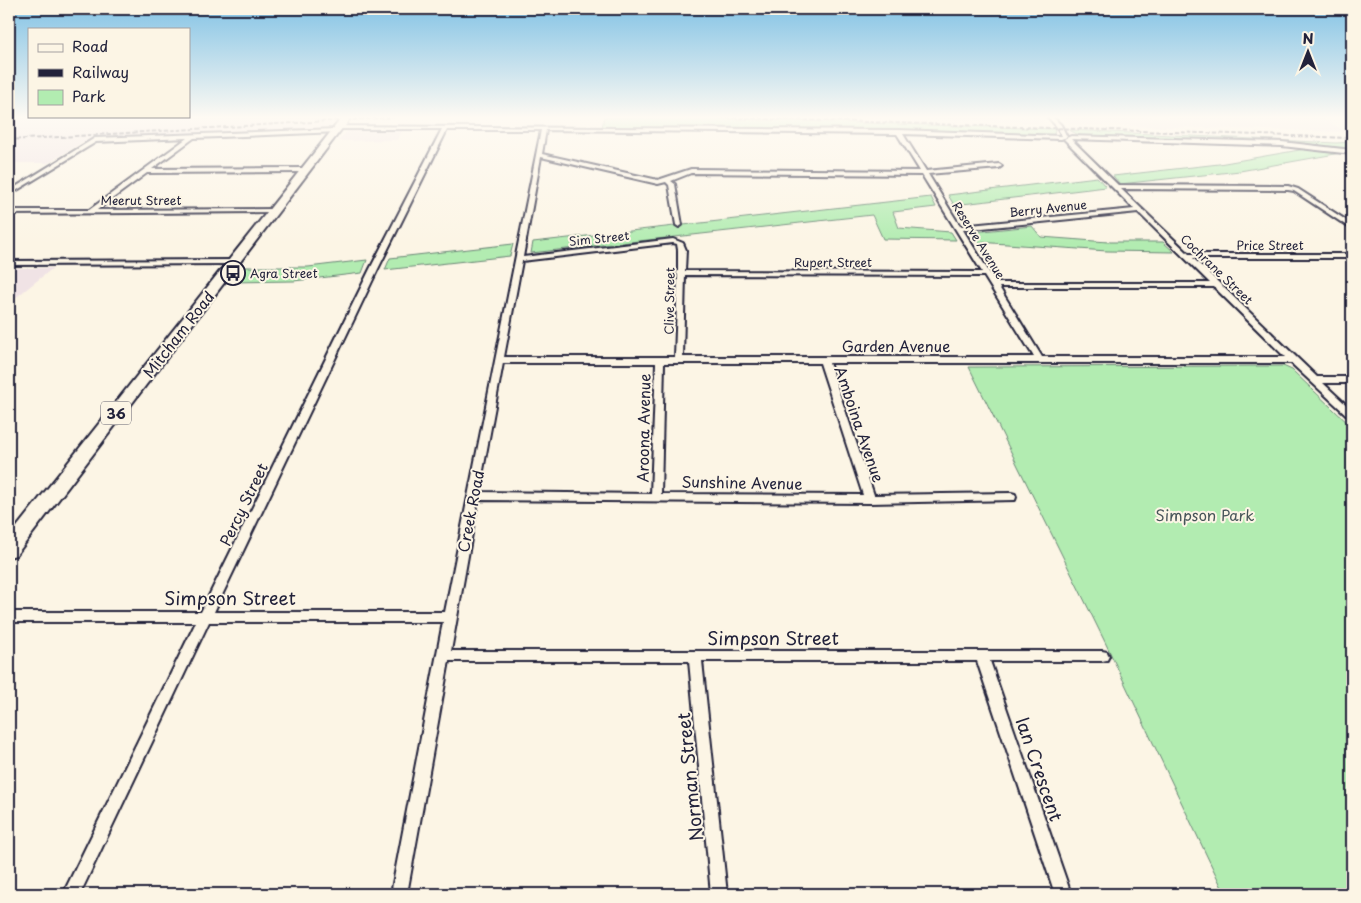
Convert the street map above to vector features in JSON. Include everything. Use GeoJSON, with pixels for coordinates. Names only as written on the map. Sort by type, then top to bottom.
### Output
{"type":"FeatureCollection","features":[{"type":"Feature","properties":{"kind":"main road","name":"Mitcham Road"},"geometry":{"type":"LineString","coordinates":[[9,550],[14,538],[313,159]]}},
{"type":"Feature","properties":{"kind":"street"},"geometry":{"type":"LineString","coordinates":[[9,193],[63,159]]}},
{"type":"Feature","properties":{"kind":"street"},"geometry":{"type":"LineString","coordinates":[[90,212],[162,159]]}},
{"type":"Feature","properties":{"kind":"street","name":"Percy Street"},"geometry":{"type":"LineString","coordinates":[[71,894],[428,159]]}},
{"type":"Feature","properties":{"kind":"street","name":"Creek Road"},"geometry":{"type":"LineString","coordinates":[[399,894],[473,496],[539,159]]}},
{"type":"Feature","properties":{"kind":"street"},"geometry":{"type":"LineString","coordinates":[[558,159],[658,182],[668,181],[684,172],[691,171],[924,173],[999,166]]}},
{"type":"Feature","properties":{"kind":"street","name":"Reserve Avenue"},"geometry":{"type":"LineString","coordinates":[[916,159],[1039,359]]}},
{"type":"Feature","properties":{"kind":"street","name":"Cochrane Street"},"geometry":{"type":"LineString","coordinates":[[1088,159],[1293,360],[1352,415]]}},
{"type":"Feature","properties":{"kind":"street"},"geometry":{"type":"LineString","coordinates":[[146,171],[305,170]]}},
{"type":"Feature","properties":{"kind":"street"},"geometry":{"type":"LineString","coordinates":[[668,181],[672,184],[678,225]]}},
{"type":"Feature","properties":{"kind":"street"},"geometry":{"type":"LineString","coordinates":[[1116,187],[1282,187],[1296,190],[1352,227]]}},
{"type":"Feature","properties":{"kind":"street","name":"Berry Avenue"},"geometry":{"type":"LineString","coordinates":[[959,228],[1139,210]]}},
{"type":"Feature","properties":{"kind":"street","name":"Meerut Street"},"geometry":{"type":"LineString","coordinates":[[9,212],[273,211]]}},
{"type":"Feature","properties":{"kind":"street","name":"Sim Street"},"geometry":{"type":"LineString","coordinates":[[520,259],[673,241],[680,243]]}},
{"type":"Feature","properties":{"kind":"street","name":"Clive Street"},"geometry":{"type":"LineString","coordinates":[[679,360],[682,250],[680,243]]}},
{"type":"Feature","properties":{"kind":"street","name":"Price Street"},"geometry":{"type":"LineString","coordinates":[[1188,256],[1352,256]]}},
{"type":"Feature","properties":{"kind":"street"},"geometry":{"type":"LineString","coordinates":[[9,263],[234,262]]}},
{"type":"Feature","properties":{"kind":"street","name":"Rupert Street"},"geometry":{"type":"LineString","coordinates":[[680,273],[987,274]]}},
{"type":"Feature","properties":{"kind":"street"},"geometry":{"type":"LineString","coordinates":[[994,285],[1217,285]]}},
{"type":"Feature","properties":{"kind":"street","name":"Amboina Avenue"},"geometry":{"type":"LineString","coordinates":[[823,359],[870,499]]}},
{"type":"Feature","properties":{"kind":"street","name":"Garden Avenue"},"geometry":{"type":"LineString","coordinates":[[500,360],[1293,360]]}},
{"type":"Feature","properties":{"kind":"street","name":"Aroona Avenue"},"geometry":{"type":"LineString","coordinates":[[656,496],[660,360]]}},
{"type":"Feature","properties":{"kind":"street"},"geometry":{"type":"LineString","coordinates":[[1315,380],[1352,380]]}},
{"type":"Feature","properties":{"kind":"street","name":"Sunshine Avenue"},"geometry":{"type":"LineString","coordinates":[[473,496],[870,499],[1011,497]]}},
{"type":"Feature","properties":{"kind":"street","name":"Simpson Street"},"geometry":{"type":"LineString","coordinates":[[9,617],[451,617]]}},
{"type":"Feature","properties":{"kind":"street","name":"Simpson Street"},"geometry":{"type":"LineString","coordinates":[[444,656],[1102,656]]}},
{"type":"Feature","properties":{"kind":"street","name":"Norman Street"},"geometry":{"type":"LineString","coordinates":[[695,656],[719,894]]}},
{"type":"Feature","properties":{"kind":"street","name":"Ian Crescent"},"geometry":{"type":"LineString","coordinates":[[982,656],[1063,894]]}},
{"type":"Feature","properties":{"kind":"shaded area"},"geometry":{"type":"Polygon","coordinates":[[[9,159],[54,159],[48,163],[9,163],[9,159]]]}},
{"type":"Feature","properties":{"kind":"shaded area"},"geometry":{"type":"Polygon","coordinates":[[[9,268],[53,268],[9,303],[9,268]]]}},
{"type":"Feature","properties":{"kind":"green space"},"geometry":{"type":"Polygon","coordinates":[[[1247,159],[1306,159],[1240,171],[1120,184],[1113,176],[1247,159]]]}},
{"type":"Feature","properties":{"kind":"green space"},"geometry":{"type":"Polygon","coordinates":[[[1097,177],[1106,187],[954,205],[948,195],[1097,177]]]}},
{"type":"Feature","properties":{"kind":"green space"},"geometry":{"type":"Polygon","coordinates":[[[931,197],[936,207],[893,212],[899,228],[951,232],[956,240],[883,239],[872,215],[531,253],[533,242],[931,197]]]}},
{"type":"Feature","properties":{"kind":"green space"},"geometry":{"type":"Polygon","coordinates":[[[1032,226],[1041,237],[1108,242],[1163,242],[1174,252],[1107,251],[978,242],[972,234],[974,232],[1032,226]]]}},
{"type":"Feature","properties":{"kind":"green space"},"geometry":{"type":"Polygon","coordinates":[[[513,244],[510,256],[385,270],[390,258],[513,244]]]}},
{"type":"Feature","properties":{"kind":"green space"},"geometry":{"type":"Polygon","coordinates":[[[367,260],[362,273],[294,281],[232,282],[244,267],[308,267],[367,260]]]}},
{"type":"Feature","properties":{"kind":"green space","name":"Simpson Park"},"geometry":{"type":"Polygon","coordinates":[[[1283,366],[1292,370],[1352,427],[1352,894],[1225,894],[1105,642],[969,367],[1283,366]]]}},
{"type":"Feature","properties":{"kind":"place","name":"Agra Street"},"geometry":{"type":"Point","coordinates":[233,273]}}]}
